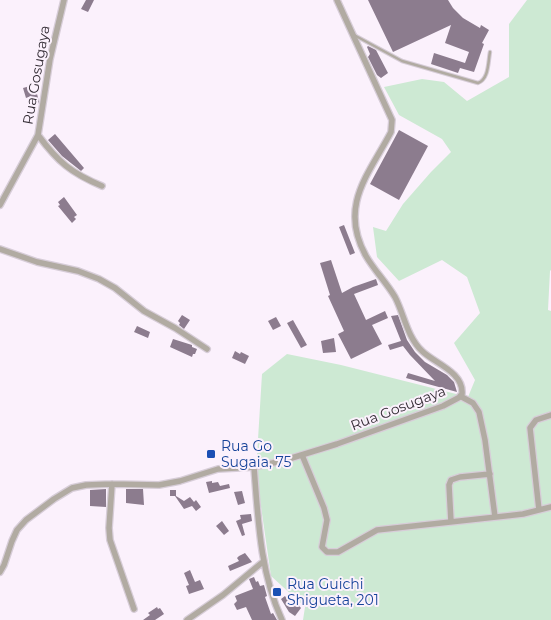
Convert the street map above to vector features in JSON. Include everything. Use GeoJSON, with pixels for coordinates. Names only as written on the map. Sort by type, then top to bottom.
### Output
{"type":"FeatureCollection","features":[{"type":"Feature","properties":{"kind":"street","name":"Rua Gosugaya"},"geometry":{"type":"LineString","coordinates":[[0,205],[38,135],[50,59],[64,0]]}},
{"type":"Feature","properties":{"kind":"street","name":"Rua Gosugaya"},"geometry":{"type":"LineString","coordinates":[[0,572],[17,530],[26,520],[72,488],[86,485],[112,484],[159,485],[180,481],[218,469],[254,467],[302,456],[434,409],[460,396],[462,390],[456,376],[421,351],[416,345],[395,297],[372,267],[358,237],[355,219],[358,192],[391,132],[392,120],[336,0]]}},
{"type":"Feature","properties":{"kind":"street"},"geometry":{"type":"LineString","coordinates":[[38,135],[47,148],[71,171],[102,186]]}},
{"type":"Feature","properties":{"kind":"street"},"geometry":{"type":"LineString","coordinates":[[0,249],[42,264],[78,271],[99,279],[144,311],[207,349]]}},
{"type":"Feature","properties":{"kind":"street"},"geometry":{"type":"LineString","coordinates":[[460,396],[473,403],[479,412],[490,474],[495,518]]}},
{"type":"Feature","properties":{"kind":"street"},"geometry":{"type":"LineString","coordinates":[[539,510],[530,428],[536,420],[551,415]]}},
{"type":"Feature","properties":{"kind":"street"},"geometry":{"type":"LineString","coordinates":[[302,456],[324,508],[327,520],[322,547],[327,552],[338,552],[377,530],[495,518],[551,507]]}},
{"type":"Feature","properties":{"kind":"street"},"geometry":{"type":"LineString","coordinates":[[254,467],[264,561],[276,606],[282,620]]}},
{"type":"Feature","properties":{"kind":"street"},"geometry":{"type":"LineString","coordinates":[[451,522],[449,485],[451,480],[460,477],[490,474]]}},
{"type":"Feature","properties":{"kind":"street"},"geometry":{"type":"LineString","coordinates":[[112,484],[110,540],[134,609]]}},
{"type":"Feature","properties":{"kind":"street"},"geometry":{"type":"LineString","coordinates":[[187,620],[223,595],[264,561]]}},
{"type":"Feature","properties":{"kind":"lane"},"geometry":{"type":"LineString","coordinates":[[353,34],[402,61],[478,83],[482,82],[486,76],[490,52]]}},
{"type":"Feature","properties":{"kind":"green space"},"geometry":{"type":"Polygon","coordinates":[[[527,0],[551,0],[551,270],[548,310],[551,311],[551,620],[303,620],[305,607],[271,576],[256,472],[262,374],[287,354],[341,365],[468,397],[475,380],[454,343],[480,313],[467,277],[442,260],[399,281],[377,257],[373,227],[386,231],[403,204],[451,152],[442,139],[399,115],[384,87],[422,79],[444,82],[467,101],[509,77],[509,24],[527,0]]]}},
{"type":"Feature","properties":{"kind":"building"},"geometry":{"type":"Polygon","coordinates":[[[86,0],[94,0],[88,12],[81,9],[86,0]]]}},
{"type":"Feature","properties":{"kind":"building"},"geometry":{"type":"Polygon","coordinates":[[[368,0],[448,0],[463,18],[480,28],[481,25],[489,30],[482,43],[484,44],[474,72],[460,68],[458,73],[431,64],[434,53],[465,63],[469,52],[445,43],[451,25],[393,52],[368,0]]]}},
{"type":"Feature","properties":{"kind":"building"},"geometry":{"type":"Polygon","coordinates":[[[368,46],[376,50],[388,73],[381,78],[377,75],[368,57],[370,54],[368,46]]]}},
{"type":"Feature","properties":{"kind":"building"},"geometry":{"type":"Polygon","coordinates":[[[30,86],[34,95],[37,94],[38,104],[34,105],[31,96],[26,98],[23,88],[30,86]]]}},
{"type":"Feature","properties":{"kind":"building"},"geometry":{"type":"Polygon","coordinates":[[[399,130],[428,146],[399,200],[370,184],[399,130]]]}},
{"type":"Feature","properties":{"kind":"building"},"geometry":{"type":"Polygon","coordinates":[[[55,134],[84,168],[81,171],[62,156],[48,140],[55,134]]]}},
{"type":"Feature","properties":{"kind":"building"},"geometry":{"type":"Polygon","coordinates":[[[64,197],[77,215],[72,223],[58,206],[60,205],[58,202],[64,197]]]}},
{"type":"Feature","properties":{"kind":"building"},"geometry":{"type":"Polygon","coordinates":[[[344,225],[355,253],[350,255],[339,227],[344,225]]]}},
{"type":"Feature","properties":{"kind":"building"},"geometry":{"type":"Polygon","coordinates":[[[331,260],[342,293],[376,279],[378,285],[354,294],[366,320],[385,311],[388,318],[372,325],[382,344],[351,359],[338,334],[344,331],[328,296],[330,295],[320,263],[331,260]]]}},
{"type":"Feature","properties":{"kind":"building"},"geometry":{"type":"Polygon","coordinates":[[[182,315],[190,320],[184,329],[179,325],[178,321],[182,315]]]}},
{"type":"Feature","properties":{"kind":"building"},"geometry":{"type":"Polygon","coordinates":[[[398,315],[407,340],[415,352],[425,362],[447,375],[454,382],[457,392],[406,378],[408,373],[435,381],[403,346],[390,350],[388,345],[401,341],[391,316],[398,315]]]}},
{"type":"Feature","properties":{"kind":"building"},"geometry":{"type":"Polygon","coordinates":[[[276,317],[281,326],[273,330],[268,321],[276,317]]]}},
{"type":"Feature","properties":{"kind":"building"},"geometry":{"type":"Polygon","coordinates":[[[293,320],[307,345],[301,348],[287,323],[293,320]]]}},
{"type":"Feature","properties":{"kind":"building"},"geometry":{"type":"Polygon","coordinates":[[[137,326],[150,332],[148,338],[134,332],[137,326]]]}},
{"type":"Feature","properties":{"kind":"building"},"geometry":{"type":"Polygon","coordinates":[[[334,338],[336,352],[323,353],[321,341],[334,338]]]}},
{"type":"Feature","properties":{"kind":"building"},"geometry":{"type":"Polygon","coordinates":[[[173,339],[192,345],[192,347],[197,349],[195,354],[192,357],[170,347],[173,339]]]}},
{"type":"Feature","properties":{"kind":"building"},"geometry":{"type":"Polygon","coordinates":[[[235,351],[249,356],[245,364],[232,358],[235,351]]]}},
{"type":"Feature","properties":{"kind":"building"},"geometry":{"type":"Polygon","coordinates":[[[212,481],[212,483],[218,482],[220,486],[229,484],[230,488],[209,493],[206,482],[212,481]]]}},
{"type":"Feature","properties":{"kind":"building"},"geometry":{"type":"Polygon","coordinates":[[[106,489],[106,507],[90,506],[90,490],[106,489]]]}},
{"type":"Feature","properties":{"kind":"building"},"geometry":{"type":"Polygon","coordinates":[[[126,489],[143,489],[144,505],[126,503],[126,489]]]}},
{"type":"Feature","properties":{"kind":"building"},"geometry":{"type":"Polygon","coordinates":[[[170,490],[176,490],[176,496],[184,501],[190,497],[194,502],[196,500],[201,507],[196,511],[192,506],[184,509],[175,496],[170,496],[170,490]]]}},
{"type":"Feature","properties":{"kind":"building"},"geometry":{"type":"Polygon","coordinates":[[[242,491],[245,503],[238,505],[234,492],[242,491]]]}},
{"type":"Feature","properties":{"kind":"building"},"geometry":{"type":"Polygon","coordinates":[[[251,514],[252,521],[242,524],[245,535],[242,536],[236,521],[241,519],[240,515],[251,514]]]}},
{"type":"Feature","properties":{"kind":"building"},"geometry":{"type":"Polygon","coordinates":[[[222,521],[229,531],[224,535],[216,526],[222,521]]]}},
{"type":"Feature","properties":{"kind":"building"},"geometry":{"type":"Polygon","coordinates":[[[245,553],[252,562],[230,571],[228,566],[239,561],[237,558],[245,553]]]}},
{"type":"Feature","properties":{"kind":"building"},"geometry":{"type":"Polygon","coordinates":[[[190,570],[195,582],[200,580],[204,589],[189,594],[186,586],[189,585],[184,573],[190,570]]]}},
{"type":"Feature","properties":{"kind":"building"},"geometry":{"type":"Polygon","coordinates":[[[254,577],[260,586],[264,585],[267,596],[265,597],[271,614],[273,613],[277,620],[252,620],[246,607],[237,610],[234,604],[237,601],[235,596],[253,589],[249,579],[254,577]]]}},
{"type":"Feature","properties":{"kind":"building"},"geometry":{"type":"Polygon","coordinates":[[[285,596],[291,605],[295,601],[301,608],[295,616],[289,612],[281,599],[285,596]]]}},
{"type":"Feature","properties":{"kind":"building"},"geometry":{"type":"Polygon","coordinates":[[[157,607],[164,614],[155,620],[143,620],[150,615],[148,613],[157,607]]]}},
{"type":"Feature","properties":{"kind":"place","name":"Rua Go Sugaia, 75"},"geometry":{"type":"Point","coordinates":[211,454]}},
{"type":"Feature","properties":{"kind":"place","name":"Rua Guichi Shigueta, 201"},"geometry":{"type":"Point","coordinates":[277,592]}}]}
